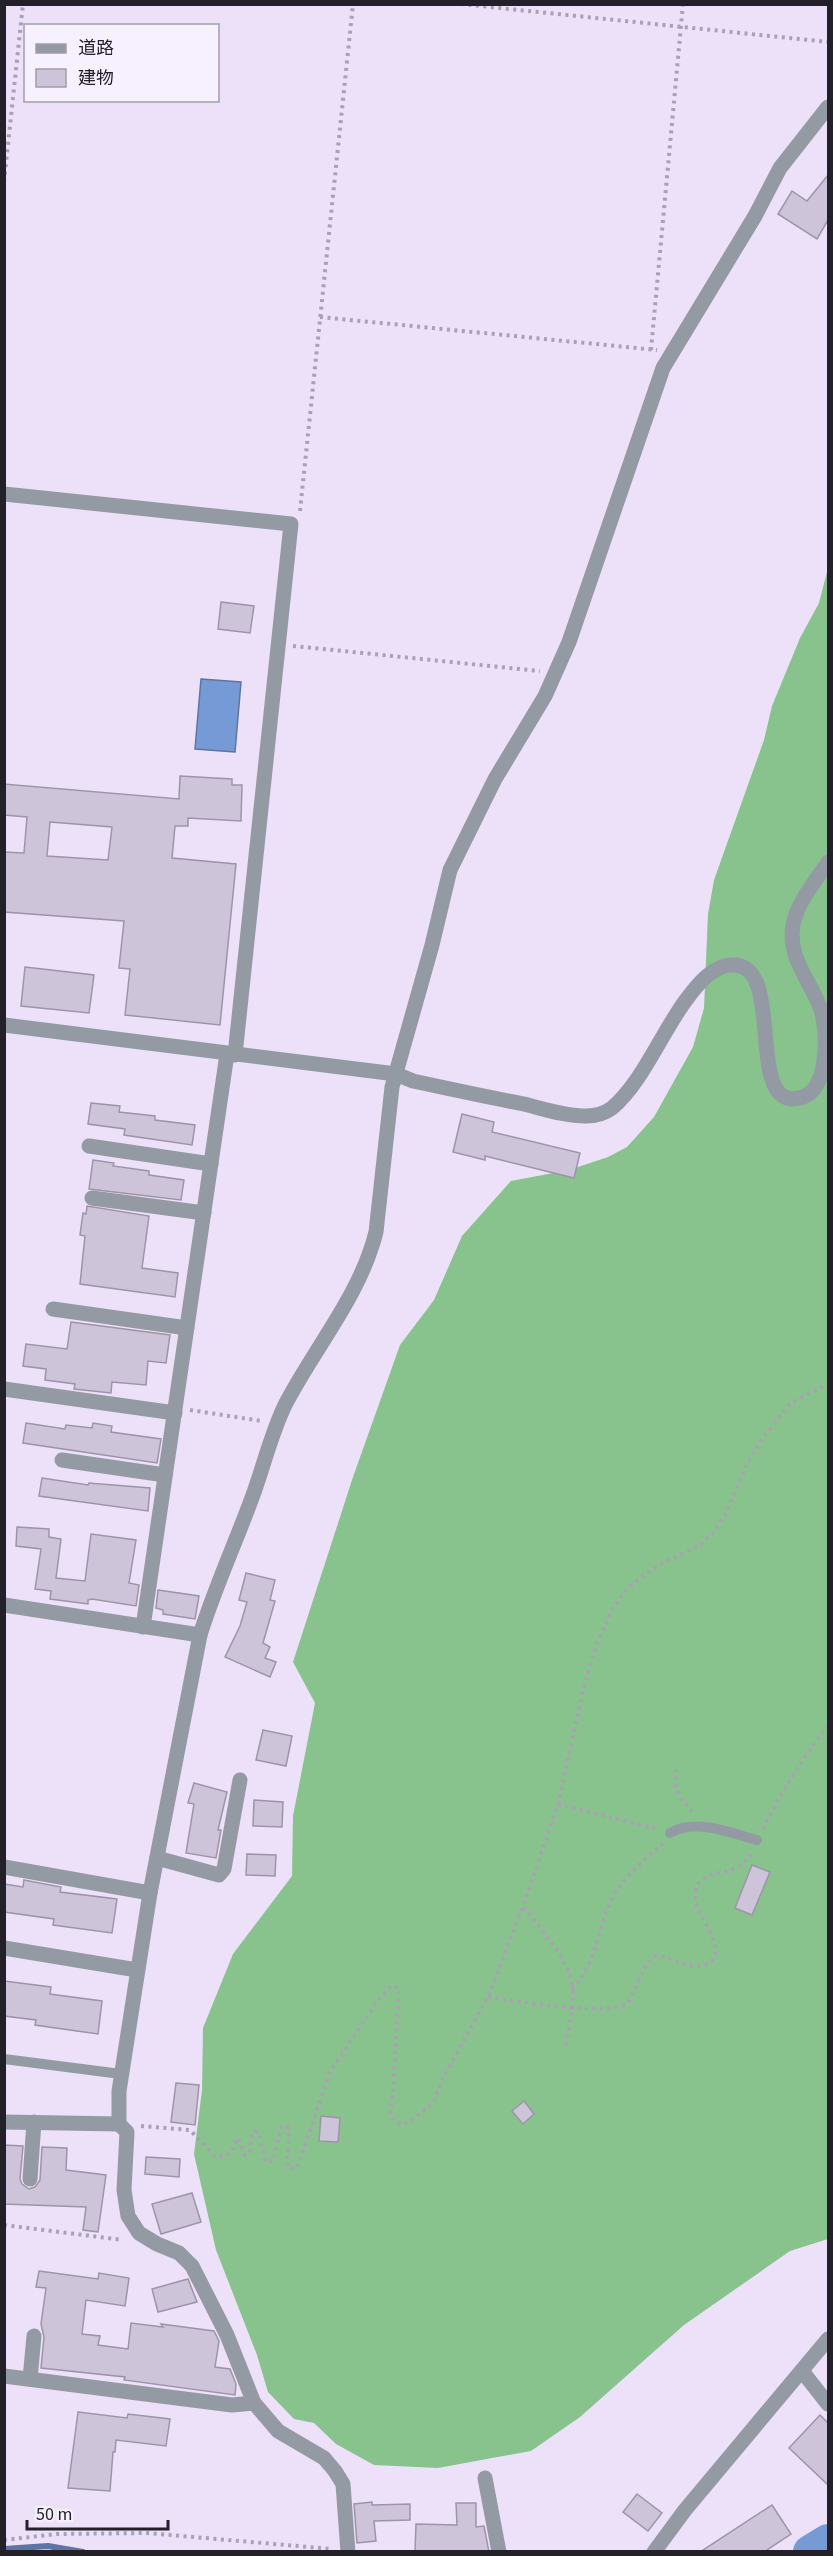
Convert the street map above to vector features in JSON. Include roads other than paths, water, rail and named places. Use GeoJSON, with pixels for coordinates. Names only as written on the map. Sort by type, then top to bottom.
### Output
{"type":"FeatureCollection","features":[{"type":"Feature","properties":{"kind":"street"},"geometry":{"type":"LineString","coordinates":[[119,2124],[121,2074],[137,1970],[200,1635],[278,1423],[306,1366],[361,1277],[372,1248],[396,1074],[450,870],[495,779],[545,696],[573,631],[663,368],[755,216],[780,168],[828,107]]}},
{"type":"Feature","properties":{"kind":"street"},"geometry":{"type":"LineString","coordinates":[[4,494],[291,524],[231,1054],[211,1164],[143,1627]]}},
{"type":"Feature","properties":{"kind":"street"},"geometry":{"type":"LineString","coordinates":[[4,1025],[396,1074],[413,1081],[564,1113],[599,1115],[612,1108],[629,1088],[677,1012],[696,987],[708,975],[725,965],[736,964],[746,968],[755,980],[758,989],[765,1023],[771,1080],[779,1094],[790,1098],[803,1097],[819,1084],[824,1066],[823,1023],[821,1010],[795,956],[793,924],[804,900],[828,862]]}},
{"type":"Feature","properties":{"kind":"street"},"geometry":{"type":"LineString","coordinates":[[89,1146],[211,1164]]}},
{"type":"Feature","properties":{"kind":"street"},"geometry":{"type":"LineString","coordinates":[[92,1198],[204,1213]]}},
{"type":"Feature","properties":{"kind":"street"},"geometry":{"type":"LineString","coordinates":[[53,1309],[187,1328]]}},
{"type":"Feature","properties":{"kind":"street"},"geometry":{"type":"LineString","coordinates":[[4,1389],[175,1410]]}},
{"type":"Feature","properties":{"kind":"street"},"geometry":{"type":"LineString","coordinates":[[62,1460],[165,1475]]}},
{"type":"Feature","properties":{"kind":"street"},"geometry":{"type":"LineString","coordinates":[[4,1605],[200,1635]]}},
{"type":"Feature","properties":{"kind":"street"},"geometry":{"type":"LineString","coordinates":[[157,1858],[219,1875],[224,1869],[240,1780]]}},
{"type":"Feature","properties":{"kind":"street"},"geometry":{"type":"LineString","coordinates":[[4,1867],[150,1893]]}},
{"type":"Feature","properties":{"kind":"street"},"geometry":{"type":"LineString","coordinates":[[4,1948],[137,1970]]}},
{"type":"Feature","properties":{"kind":"street"},"geometry":{"type":"LineString","coordinates":[[4,2122],[119,2124],[127,2132],[124,2190],[128,2216],[139,2233],[179,2253],[192,2266],[227,2335],[254,2403],[278,2431],[324,2458],[335,2471],[343,2484],[348,2551]]}},
{"type":"Feature","properties":{"kind":"street"},"geometry":{"type":"LineString","coordinates":[[30,2179],[34,2122]]}},
{"type":"Feature","properties":{"kind":"street"},"geometry":{"type":"LineString","coordinates":[[30,2379],[34,2336]]}},
{"type":"Feature","properties":{"kind":"street"},"geometry":{"type":"LineString","coordinates":[[654,2552],[685,2511],[828,2339]]}},
{"type":"Feature","properties":{"kind":"street"},"geometry":{"type":"LineString","coordinates":[[802,2372],[828,2403]]}},
{"type":"Feature","properties":{"kind":"street"},"geometry":{"type":"LineString","coordinates":[[4,2376],[232,2405],[254,2403]]}},
{"type":"Feature","properties":{"kind":"street"},"geometry":{"type":"LineString","coordinates":[[485,2478],[499,2552]]}},
{"type":"Feature","properties":{"kind":"lane"},"geometry":{"type":"LineString","coordinates":[[670,1833],[688,1826],[700,1826],[757,1840]]}},
{"type":"Feature","properties":{"kind":"lane"},"geometry":{"type":"LineString","coordinates":[[4,2059],[121,2074]]}},
{"type":"Feature","properties":{"kind":"water"},"geometry":{"type":"Polygon","coordinates":[[[201,679],[241,682],[235,752],[195,749],[201,679]]]}},
{"type":"Feature","properties":{"kind":"waterway"},"geometry":{"type":"LineString","coordinates":[[810,2552],[828,2541]]}},
{"type":"Feature","properties":{"kind":"waterway"},"geometry":{"type":"LineString","coordinates":[[4,2549],[48,2546],[83,2552]]}}]}
